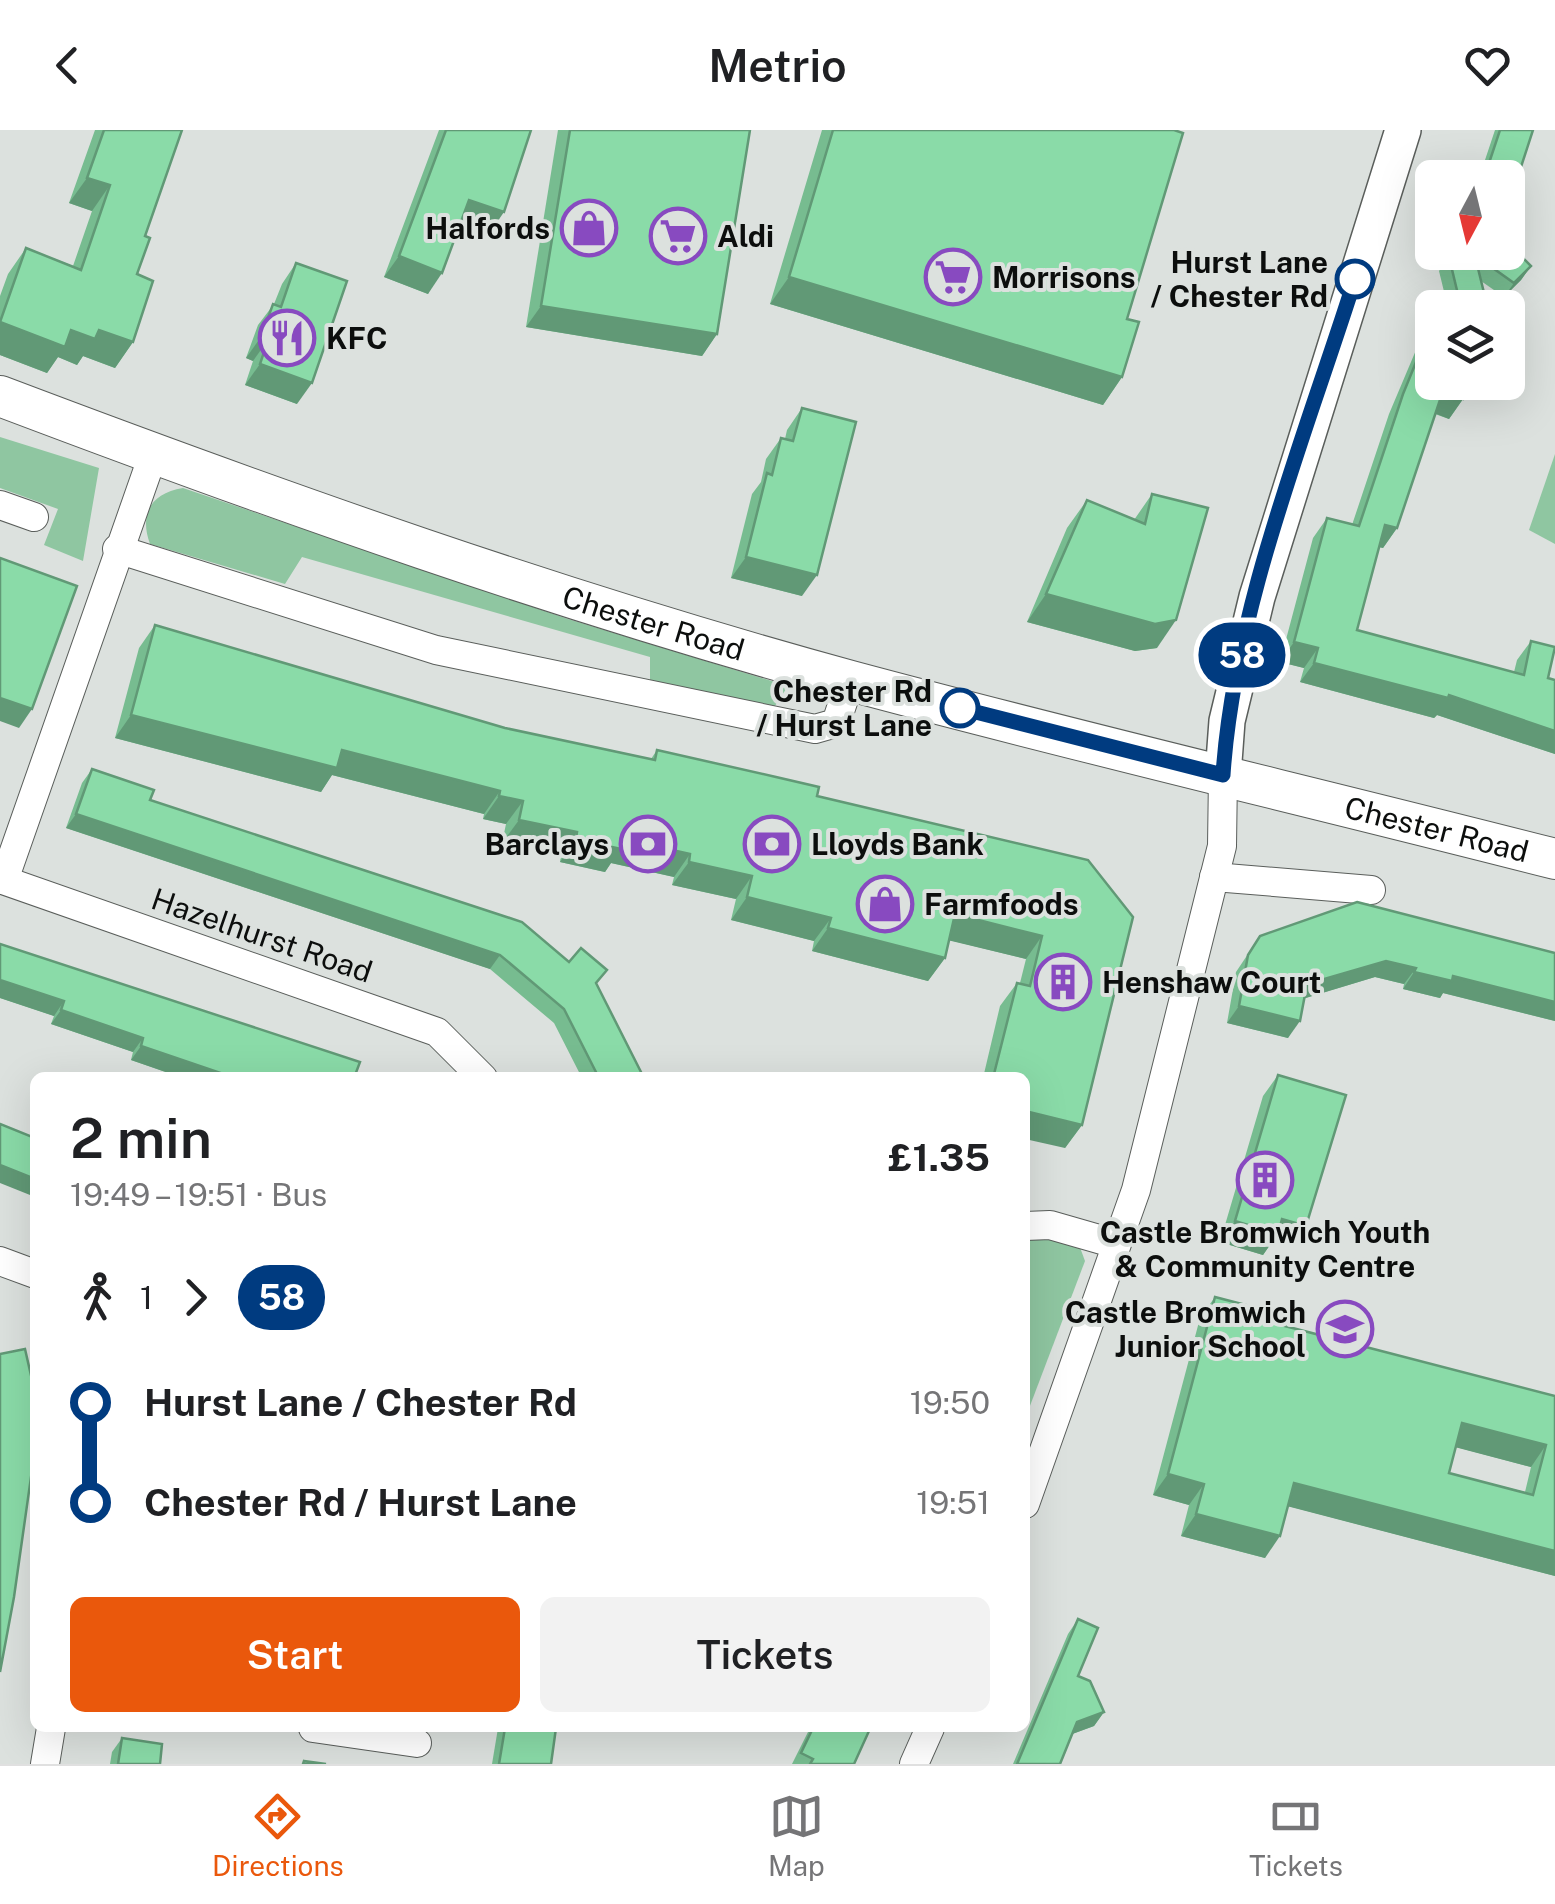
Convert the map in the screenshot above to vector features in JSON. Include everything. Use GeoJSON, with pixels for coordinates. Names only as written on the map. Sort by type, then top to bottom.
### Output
{"type":"FeatureCollection","features":[{"type":"Feature","properties":{"kind":"main road","name":"Chester Road"},"geometry":{"type":"LineString","coordinates":[[0,396],[382,536],[850,680],[1555,859]]}},
{"type":"Feature","properties":{"kind":"street"},"geometry":{"type":"LineString","coordinates":[[1030,1490],[1136,1190],[1222,846],[1230,702],[1261,581],[1403,130]]}},
{"type":"Feature","properties":{"kind":"street"},"geometry":{"type":"LineString","coordinates":[[2,880],[153,455]]}},
{"type":"Feature","properties":{"kind":"street"},"geometry":{"type":"LineString","coordinates":[[0,505],[34,517]]}},
{"type":"Feature","properties":{"kind":"street"},"geometry":{"type":"LineString","coordinates":[[117,548],[436,650],[816,729],[836,723],[850,680]]}},
{"type":"Feature","properties":{"kind":"street"},"geometry":{"type":"LineString","coordinates":[[1214,877],[1371,890]]}},
{"type":"Feature","properties":{"kind":"street","name":"Hazelhurst Road"},"geometry":{"type":"LineString","coordinates":[[2,880],[437,1032],[477,1072]]}},
{"type":"Feature","properties":{"kind":"street"},"geometry":{"type":"LineString","coordinates":[[1030,1226],[1050,1225],[1116,1244]]}},
{"type":"Feature","properties":{"kind":"street"},"geometry":{"type":"LineString","coordinates":[[0,1261],[30,1272]]}},
{"type":"Feature","properties":{"kind":"street"},"geometry":{"type":"LineString","coordinates":[[45,1764],[50,1732]]}},
{"type":"Feature","properties":{"kind":"street"},"geometry":{"type":"LineString","coordinates":[[337,1732],[417,1745]]}},
{"type":"Feature","properties":{"kind":"street"},"geometry":{"type":"LineString","coordinates":[[914,1764],[928,1732]]}},
{"type":"Feature","properties":{"kind":"green space"},"geometry":{"type":"Polygon","coordinates":[[[0,437],[99,468],[83,561],[44,545],[58,509],[0,488],[0,437]]]}},
{"type":"Feature","properties":{"kind":"green space"},"geometry":{"type":"Polygon","coordinates":[[[1555,454],[1555,544],[1529,530],[1555,454]]]}},
{"type":"Feature","properties":{"kind":"green space"},"geometry":{"type":"Polygon","coordinates":[[[183,488],[568,619],[788,686],[775,706],[650,680],[650,657],[302,557],[285,584],[150,544],[146,523],[150,507],[163,495],[183,488]]]}},
{"type":"Feature","properties":{"kind":"green space"},"geometry":{"type":"Polygon","coordinates":[[[1041,1234],[1078,1242],[1085,1261],[1030,1406],[1030,1239],[1041,1234]]]}},
{"type":"Feature","properties":{"kind":"building"},"geometry":{"type":"Polygon","coordinates":[[[104,130],[182,130],[145,236],[150,238],[137,274],[153,281],[133,342],[99,330],[95,339],[71,330],[65,347],[0,322],[26,248],[81,270],[110,185],[87,178],[104,130]]]}},
{"type":"Feature","properties":{"kind":"building"},"geometry":{"type":"Polygon","coordinates":[[[446,130],[531,130],[504,212],[469,200],[442,273],[399,256],[446,130]]]}},
{"type":"Feature","properties":{"kind":"building"},"geometry":{"type":"Polygon","coordinates":[[[570,130],[750,130],[717,334],[541,306],[570,130]]]}},
{"type":"Feature","properties":{"kind":"building","name":"Morrisons"},"geometry":{"type":"Polygon","coordinates":[[[833,130],[1183,133],[1127,319],[1139,322],[1122,377],[789,277],[833,130]]]}},
{"type":"Feature","properties":{"kind":"building"},"geometry":{"type":"Polygon","coordinates":[[[1500,130],[1533,130],[1523,160],[1490,160],[1500,130]]]}},
{"type":"Feature","properties":{"kind":"building"},"geometry":{"type":"Polygon","coordinates":[[[1525,260],[1531,266],[1514,283],[1496,270],[1525,270],[1525,260]]]}},
{"type":"Feature","properties":{"kind":"building","name":"KFC"},"geometry":{"type":"Polygon","coordinates":[[[296,263],[347,281],[312,383],[260,364],[268,340],[261,337],[273,304],[281,307],[296,263]]]}},
{"type":"Feature","properties":{"kind":"building"},"geometry":{"type":"Polygon","coordinates":[[[1452,270],[1478,270],[1483,290],[1457,290],[1452,270]]]}},
{"type":"Feature","properties":{"kind":"building"},"geometry":{"type":"Polygon","coordinates":[[[1415,365],[1415,400],[1440,400],[1397,528],[1385,525],[1357,630],[1524,675],[1531,641],[1555,647],[1548,678],[1555,680],[1555,731],[1449,695],[1448,698],[1314,663],[1318,648],[1294,642],[1327,518],[1359,526],[1415,365]]]}},
{"type":"Feature","properties":{"kind":"building"},"geometry":{"type":"Polygon","coordinates":[[[802,408],[856,422],[817,575],[746,557],[767,473],[772,475],[781,438],[793,441],[802,408]]]}},
{"type":"Feature","properties":{"kind":"building"},"geometry":{"type":"Polygon","coordinates":[[[1152,494],[1208,508],[1176,620],[1155,624],[1046,594],[1087,500],[1145,524],[1152,494]]]}},
{"type":"Feature","properties":{"kind":"building"},"geometry":{"type":"Polygon","coordinates":[[[0,558],[77,586],[32,709],[0,698],[0,558]]]}},
{"type":"Feature","properties":{"kind":"building"},"geometry":{"type":"Polygon","coordinates":[[[155,625],[505,728],[655,760],[657,750],[819,787],[817,796],[1088,860],[1133,917],[1082,1125],[1030,1112],[1030,1072],[995,1072],[1017,983],[1030,986],[1042,936],[955,914],[945,958],[828,928],[831,918],[747,897],[752,876],[689,862],[690,854],[623,839],[621,849],[576,839],[577,832],[519,820],[523,801],[499,796],[500,791],[342,750],[337,768],[131,715],[155,625]]]}},
{"type":"Feature","properties":{"kind":"building"},"geometry":{"type":"Polygon","coordinates":[[[92,769],[154,790],[150,800],[522,922],[569,962],[581,948],[607,970],[596,983],[641,1072],[596,1072],[564,1009],[500,955],[76,814],[92,769]]]}},
{"type":"Feature","properties":{"kind":"building"},"geometry":{"type":"Polygon","coordinates":[[[1357,902],[1555,953],[1555,1002],[1453,976],[1452,981],[1414,972],[1416,968],[1386,961],[1307,984],[1300,1021],[1239,1006],[1248,955],[1260,936],[1357,902]]]}},
{"type":"Feature","properties":{"kind":"building"},"geometry":{"type":"Polygon","coordinates":[[[0,944],[360,1062],[356,1072],[217,1072],[141,1046],[143,1038],[61,1010],[64,1001],[0,980],[0,944]]]}},
{"type":"Feature","properties":{"kind":"building","name":"Castle Bromwich Youth & Community Centre"},"geometry":{"type":"Polygon","coordinates":[[[1278,1075],[1346,1095],[1306,1226],[1282,1219],[1278,1234],[1235,1221],[1278,1075]]]}},
{"type":"Feature","properties":{"kind":"building"},"geometry":{"type":"Polygon","coordinates":[[[0,1124],[30,1136],[30,1177],[0,1165],[0,1124]]]}},
{"type":"Feature","properties":{"kind":"building"},"geometry":{"type":"Polygon","coordinates":[[[1215,1297],[1288,1316],[1285,1326],[1555,1396],[1555,1551],[1294,1483],[1280,1536],[1196,1514],[1204,1484],[1168,1474],[1215,1297]],[[1462,1423],[1449,1473],[1533,1495],[1546,1445],[1462,1423]]]}},
{"type":"Feature","properties":{"kind":"building"},"geometry":{"type":"Polygon","coordinates":[[[25,1349],[30,1371],[30,1484],[0,1672],[0,1354],[25,1349]]]}},
{"type":"Feature","properties":{"kind":"building"},"geometry":{"type":"Polygon","coordinates":[[[1078,1619],[1098,1628],[1078,1676],[1090,1681],[1104,1712],[1077,1722],[1060,1764],[1017,1764],[1078,1619]]]}},
{"type":"Feature","properties":{"kind":"building"},"geometry":{"type":"Polygon","coordinates":[[[504,1732],[555,1732],[551,1764],[499,1764],[504,1732]]]}},
{"type":"Feature","properties":{"kind":"building"},"geometry":{"type":"Polygon","coordinates":[[[811,1732],[869,1732],[854,1764],[810,1764],[813,1759],[801,1753],[811,1732]]]}},
{"type":"Feature","properties":{"kind":"building"},"geometry":{"type":"Polygon","coordinates":[[[122,1738],[162,1744],[160,1764],[118,1764],[122,1738]]]}},
{"type":"Feature","properties":{"kind":"bus line","name":"58"},"geometry":{"type":"LineString","coordinates":[[960,708],[1223,775],[1230,702],[1257,597],[1355,279]]}},
{"type":"Feature","properties":{"kind":"place","name":"Halfords"},"geometry":{"type":"Point","coordinates":[589,228]}},
{"type":"Feature","properties":{"kind":"place","name":"Aldi"},"geometry":{"type":"Point","coordinates":[678,236]}},
{"type":"Feature","properties":{"kind":"place","name":"Morrisons"},"geometry":{"type":"Point","coordinates":[953,277]}},
{"type":"Feature","properties":{"kind":"place","name":"Hurst Lane / Chester Rd"},"geometry":{"type":"Point","coordinates":[1355,279]}},
{"type":"Feature","properties":{"kind":"place","name":"KFC"},"geometry":{"type":"Point","coordinates":[287,338]}},
{"type":"Feature","properties":{"kind":"place","name":"Chester Rd / Hurst Lane"},"geometry":{"type":"Point","coordinates":[960,708]}},
{"type":"Feature","properties":{"kind":"place","name":"Barclays"},"geometry":{"type":"Point","coordinates":[648,844]}},
{"type":"Feature","properties":{"kind":"place","name":"Lloyds Bank"},"geometry":{"type":"Point","coordinates":[772,844]}},
{"type":"Feature","properties":{"kind":"place","name":"Farmfoods"},"geometry":{"type":"Point","coordinates":[885,904]}},
{"type":"Feature","properties":{"kind":"place","name":"Henshaw Court"},"geometry":{"type":"Point","coordinates":[1063,982]}},
{"type":"Feature","properties":{"kind":"place","name":"Castle Bromwich Youth & Community Centre"},"geometry":{"type":"Point","coordinates":[1265,1180]}},
{"type":"Feature","properties":{"kind":"place","name":"Castle Bromwich Junior School"},"geometry":{"type":"Point","coordinates":[1345,1329]}}]}
